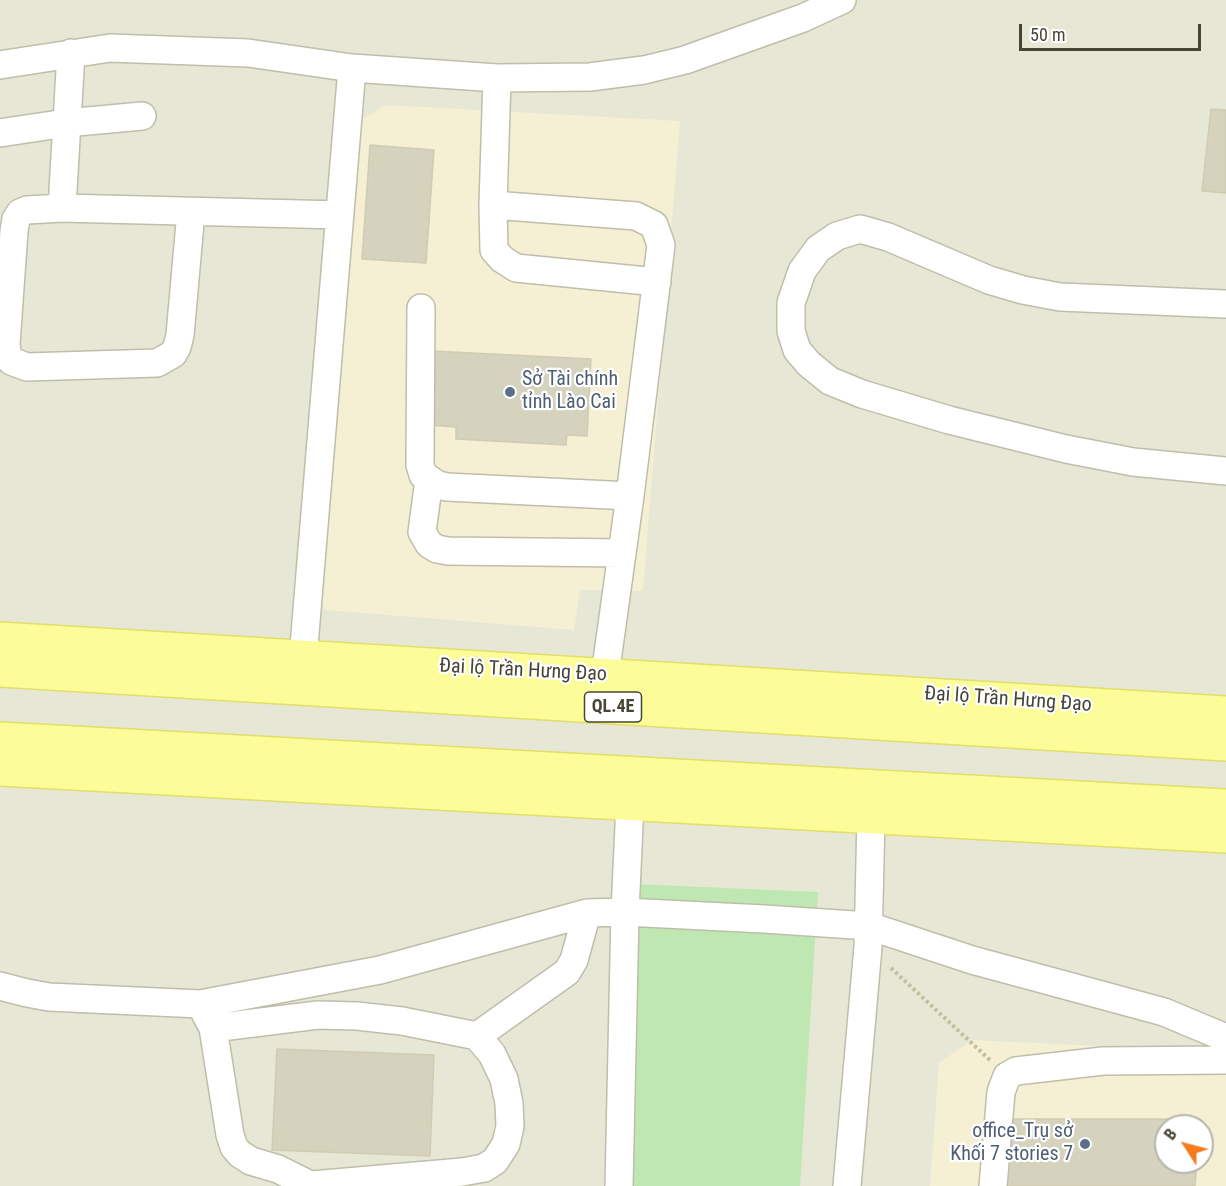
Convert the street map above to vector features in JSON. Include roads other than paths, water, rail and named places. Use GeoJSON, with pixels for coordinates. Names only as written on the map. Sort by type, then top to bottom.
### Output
{"type":"FeatureCollection","features":[{"type":"Feature","properties":{"kind":"main road","name":"Đại lộ Trần Hưng Đạo"},"geometry":{"type":"LineString","coordinates":[[0,639],[1226,713]]}},
{"type":"Feature","properties":{"kind":"main road","name":"Đại lộ Trần Hưng Đạo"},"geometry":{"type":"LineString","coordinates":[[0,670],[1226,744]]}},
{"type":"Feature","properties":{"kind":"main road"},"geometry":{"type":"LineString","coordinates":[[0,739],[1226,806]]}},
{"type":"Feature","properties":{"kind":"main road"},"geometry":{"type":"LineString","coordinates":[[0,769],[1226,837]]}},
{"type":"Feature","properties":{"kind":"street"},"geometry":{"type":"LineString","coordinates":[[0,65],[110,48],[248,53],[352,68],[497,78],[590,77],[644,70],[729,46],[803,18],[842,0]]}},
{"type":"Feature","properties":{"kind":"street"},"geometry":{"type":"LineString","coordinates":[[62,208],[71,53]]}},
{"type":"Feature","properties":{"kind":"street"},"geometry":{"type":"LineString","coordinates":[[303,658],[352,68]]}},
{"type":"Feature","properties":{"kind":"street"},"geometry":{"type":"LineString","coordinates":[[497,78],[494,250],[502,259],[516,268],[657,282]]}},
{"type":"Feature","properties":{"kind":"street"},"geometry":{"type":"LineString","coordinates":[[0,134],[66,123],[142,116]]}},
{"type":"Feature","properties":{"kind":"street"},"geometry":{"type":"LineString","coordinates":[[493,205],[636,216],[654,225],[660,245],[630,496],[605,675]]}},
{"type":"Feature","properties":{"kind":"street"},"geometry":{"type":"LineString","coordinates":[[191,212],[180,335],[173,354],[157,363],[27,367],[11,361],[6,344],[16,219],[20,213],[27,210],[62,208],[340,215]]}},
{"type":"Feature","properties":{"kind":"street"},"geometry":{"type":"LineString","coordinates":[[1226,304],[1060,297],[1032,292],[989,280],[888,237],[860,229],[837,236],[818,249],[802,271],[791,303],[790,331],[796,350],[809,364],[830,381],[862,394],[949,420],[1066,449],[1133,462],[1226,471]]}},
{"type":"Feature","properties":{"kind":"street"},"geometry":{"type":"LineString","coordinates":[[421,308],[420,465],[423,475],[438,485],[447,487],[630,496]]}},
{"type":"Feature","properties":{"kind":"street"},"geometry":{"type":"LineString","coordinates":[[429,480],[422,532],[429,544],[437,549],[622,553]]}},
{"type":"Feature","properties":{"kind":"street"},"geometry":{"type":"LineString","coordinates":[[619,1186],[630,804]]}},
{"type":"Feature","properties":{"kind":"street"},"geometry":{"type":"LineString","coordinates":[[847,1186],[869,936],[871,817]]}},
{"type":"Feature","properties":{"kind":"street"},"geometry":{"type":"LineString","coordinates":[[206,1016],[587,913],[626,912],[869,936],[972,960],[1164,1012],[1226,1038]]}},
{"type":"Feature","properties":{"kind":"street"},"geometry":{"type":"LineString","coordinates":[[477,1036],[567,972],[574,960],[587,913]]}},
{"type":"Feature","properties":{"kind":"street"},"geometry":{"type":"LineString","coordinates":[[0,986],[49,997],[206,1016],[357,1016],[402,1021],[477,1036],[492,1054],[504,1079],[509,1103],[510,1126],[506,1144],[495,1161],[484,1168],[312,1186],[278,1169],[250,1161],[234,1147],[230,1135],[206,1016]]}},
{"type":"Feature","properties":{"kind":"street"},"geometry":{"type":"LineString","coordinates":[[993,1186],[1003,1082],[1007,1076],[1016,1071],[1103,1060],[1226,1060]]}},
{"type":"Feature","properties":{"kind":"place","name":"Sở Tài chính tỉnh Lào Cai"},"geometry":{"type":"Point","coordinates":[510,392]}},
{"type":"Feature","properties":{"kind":"place","name":"office_Trụ sở Khối 7 stories 7"},"geometry":{"type":"Point","coordinates":[1085,1144]}}]}
